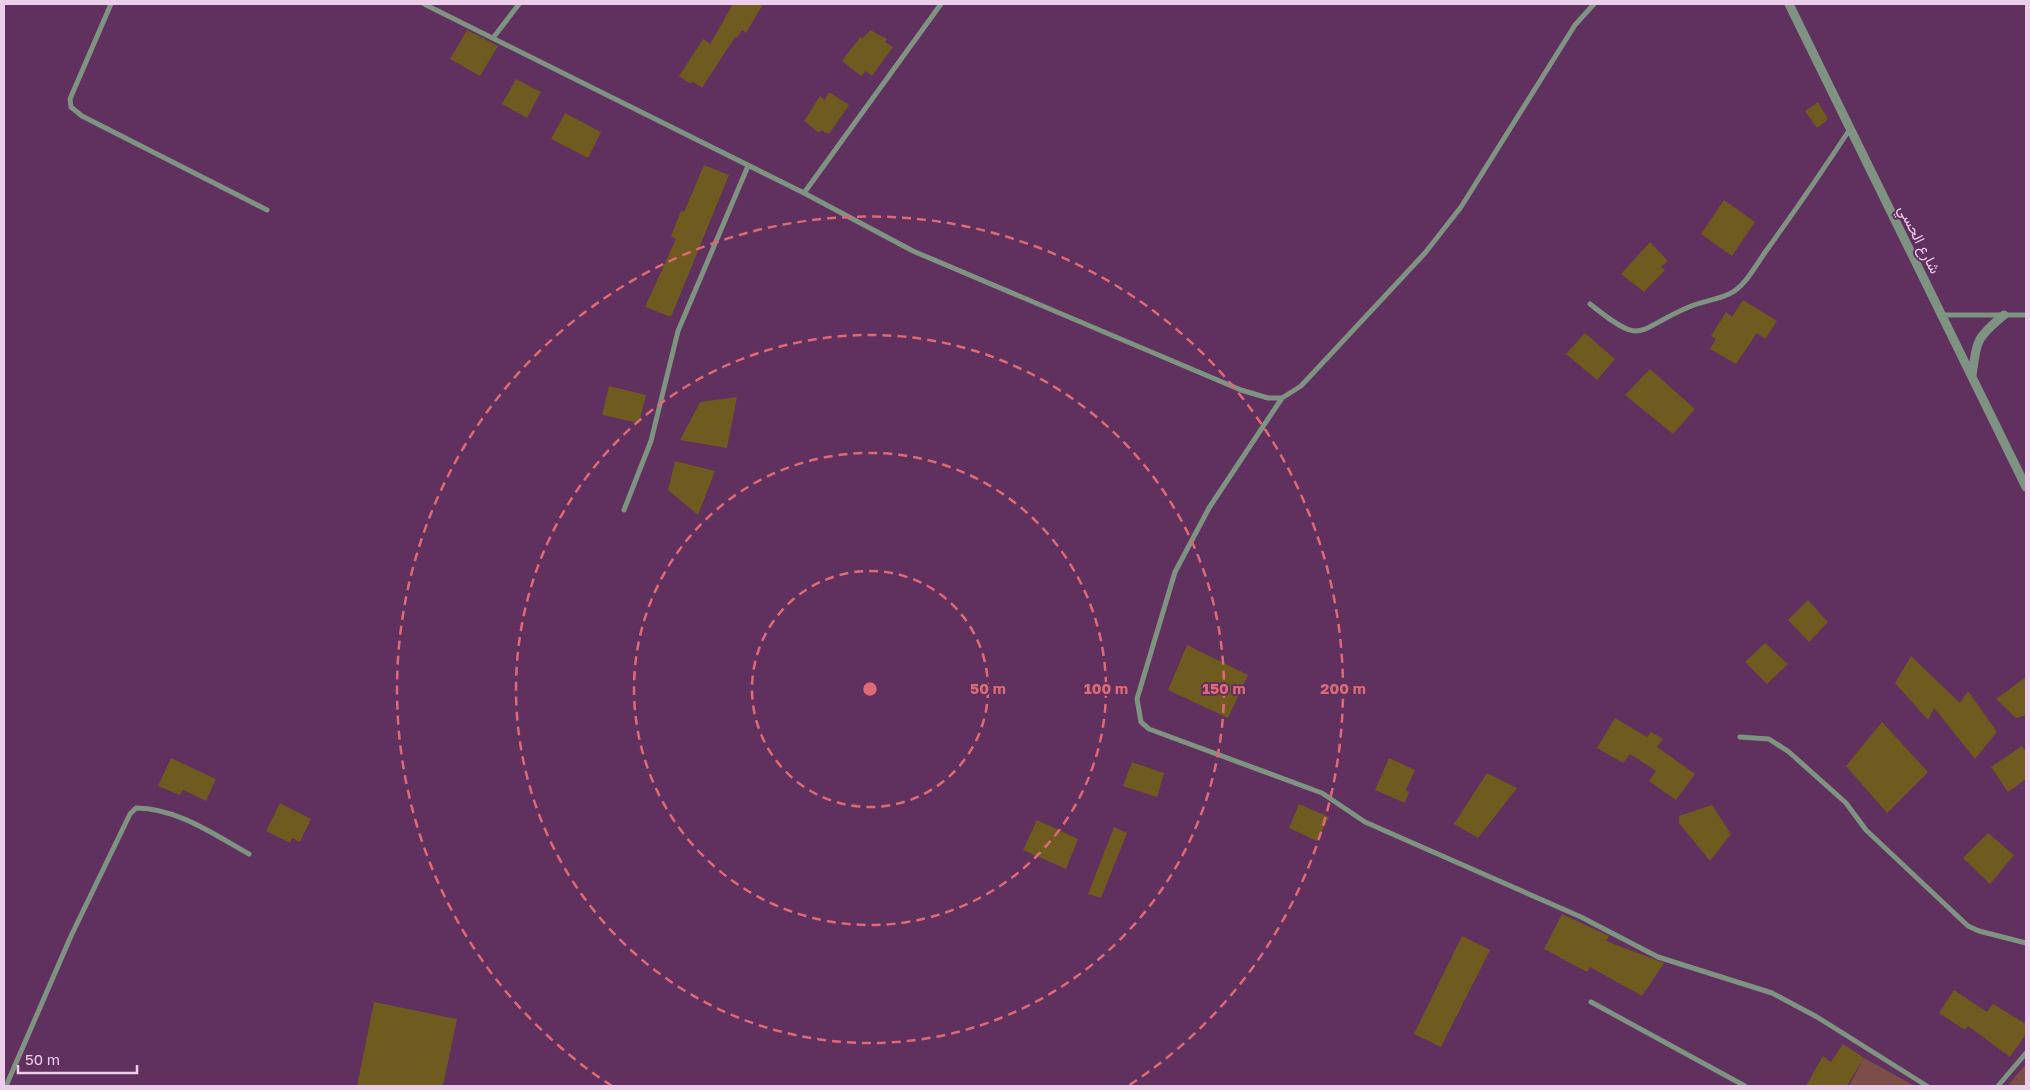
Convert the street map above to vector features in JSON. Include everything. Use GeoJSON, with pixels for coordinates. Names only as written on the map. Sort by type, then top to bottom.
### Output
{"type":"FeatureCollection","features":[{"type":"Feature","properties":{"kind":"street"},"geometry":{"type":"LineString","coordinates":[[111,4],[70,99],[71,107],[82,116],[267,210]]}},
{"type":"Feature","properties":{"kind":"street"},"geometry":{"type":"LineString","coordinates":[[424,4],[804,194],[913,251],[1232,386],[1268,398],[1282,398]]}},
{"type":"Feature","properties":{"kind":"street"},"geometry":{"type":"LineString","coordinates":[[493,38],[519,4]]}},
{"type":"Feature","properties":{"kind":"street"},"geometry":{"type":"LineString","coordinates":[[804,194],[941,4]]}},
{"type":"Feature","properties":{"kind":"street"},"geometry":{"type":"LineString","coordinates":[[1594,4],[1575,25],[1461,207],[1425,252],[1301,386],[1282,398],[1209,508],[1175,572],[1137,699],[1141,722],[1149,729],[1322,794],[1365,822],[1581,918],[1658,957],[1772,993],[1817,1016],[1927,1086]]}},
{"type":"Feature","properties":{"kind":"street","name":"شارع الحسي"},"geometry":{"type":"LineString","coordinates":[[1789,4],[2026,487]]}},
{"type":"Feature","properties":{"kind":"street"},"geometry":{"type":"LineString","coordinates":[[1590,304],[1616,325],[1633,332],[1651,328],[1689,307],[1730,294],[1744,282],[1782,230],[1850,128]]}},
{"type":"Feature","properties":{"kind":"street"},"geometry":{"type":"LineString","coordinates":[[624,510],[656,424],[678,331],[748,166]]}},
{"type":"Feature","properties":{"kind":"street"},"geometry":{"type":"LineString","coordinates":[[1972,376],[1976,349],[1982,333],[2004,314]]}},
{"type":"Feature","properties":{"kind":"street"},"geometry":{"type":"LineString","coordinates":[[1943,315],[2026,315]]}},
{"type":"Feature","properties":{"kind":"street"},"geometry":{"type":"LineString","coordinates":[[1740,737],[1769,739],[1790,752],[1846,803],[1866,830],[1968,926],[1979,932],[2026,943]]}},
{"type":"Feature","properties":{"kind":"street"},"geometry":{"type":"LineString","coordinates":[[6,1086],[71,936],[130,814],[136,808],[167,813],[186,820],[249,854]]}},
{"type":"Feature","properties":{"kind":"street"},"geometry":{"type":"LineString","coordinates":[[1591,1002],[1745,1086]]}},
{"type":"Feature","properties":{"kind":"street"},"geometry":{"type":"LineString","coordinates":[[1998,1086],[2026,1053]]}},
{"type":"Feature","properties":{"kind":"shaded area"},"geometry":{"type":"Polygon","coordinates":[[[1864,1058],[1915,1086],[1849,1086],[1864,1058]]]}},
{"type":"Feature","properties":{"kind":"shaded area"},"geometry":{"type":"Polygon","coordinates":[[[2026,1064],[2026,1086],[2012,1086],[2009,1084],[2026,1064]]]}},
{"type":"Feature","properties":{"kind":"building"},"geometry":{"type":"Polygon","coordinates":[[[733,4],[763,4],[746,33],[742,30],[737,38],[735,37],[702,88],[692,81],[691,84],[679,76],[703,39],[710,44],[733,4]]]}},
{"type":"Feature","properties":{"kind":"building"},"geometry":{"type":"Polygon","coordinates":[[[467,30],[498,46],[480,76],[450,59],[467,30]]]}},
{"type":"Feature","properties":{"kind":"building"},"geometry":{"type":"Polygon","coordinates":[[[870,30],[887,39],[885,42],[893,47],[872,76],[866,71],[861,76],[842,61],[861,36],[862,39],[870,30]]]}},
{"type":"Feature","properties":{"kind":"building"},"geometry":{"type":"Polygon","coordinates":[[[516,79],[541,92],[527,118],[502,104],[516,79]]]}},
{"type":"Feature","properties":{"kind":"building"},"geometry":{"type":"Polygon","coordinates":[[[829,92],[849,105],[829,134],[821,130],[819,133],[804,121],[820,96],[825,100],[829,92]]]}},
{"type":"Feature","properties":{"kind":"building"},"geometry":{"type":"Polygon","coordinates":[[[1818,102],[1828,119],[1817,128],[1805,111],[1818,102]]]}},
{"type":"Feature","properties":{"kind":"building"},"geometry":{"type":"Polygon","coordinates":[[[565,113],[601,132],[588,158],[551,139],[565,113]]]}},
{"type":"Feature","properties":{"kind":"building"},"geometry":{"type":"Polygon","coordinates":[[[704,165],[729,175],[671,317],[645,307],[676,239],[671,236],[681,211],[684,212],[704,165]]]}},
{"type":"Feature","properties":{"kind":"building"},"geometry":{"type":"Polygon","coordinates":[[[1724,200],[1755,222],[1732,256],[1701,234],[1724,200]]]}},
{"type":"Feature","properties":{"kind":"building"},"geometry":{"type":"Polygon","coordinates":[[[1650,242],[1668,261],[1661,267],[1665,270],[1644,292],[1621,274],[1650,242]]]}},
{"type":"Feature","properties":{"kind":"building"},"geometry":{"type":"Polygon","coordinates":[[[1743,300],[1777,321],[1765,339],[1757,333],[1736,364],[1710,349],[1716,339],[1711,336],[1726,312],[1732,317],[1743,300]]]}},
{"type":"Feature","properties":{"kind":"building"},"geometry":{"type":"Polygon","coordinates":[[[1585,333],[1615,359],[1597,380],[1566,354],[1585,333]]]}},
{"type":"Feature","properties":{"kind":"building"},"geometry":{"type":"Polygon","coordinates":[[[1650,369],[1695,409],[1673,434],[1625,395],[1650,369]]]}},
{"type":"Feature","properties":{"kind":"building"},"geometry":{"type":"Polygon","coordinates":[[[609,386],[646,395],[639,423],[602,415],[609,386]]]}},
{"type":"Feature","properties":{"kind":"building"},"geometry":{"type":"Polygon","coordinates":[[[737,397],[727,448],[680,440],[700,402],[737,397]]]}},
{"type":"Feature","properties":{"kind":"building"},"geometry":{"type":"Polygon","coordinates":[[[675,461],[715,471],[698,515],[668,490],[675,461]]]}},
{"type":"Feature","properties":{"kind":"building"},"geometry":{"type":"Polygon","coordinates":[[[1808,600],[1828,622],[1809,642],[1788,620],[1808,600]]]}},
{"type":"Feature","properties":{"kind":"building"},"geometry":{"type":"Polygon","coordinates":[[[1765,643],[1788,664],[1767,684],[1745,662],[1765,643]]]}},
{"type":"Feature","properties":{"kind":"building"},"geometry":{"type":"Polygon","coordinates":[[[1187,645],[1248,675],[1228,718],[1168,690],[1187,645]]]}},
{"type":"Feature","properties":{"kind":"building"},"geometry":{"type":"Polygon","coordinates":[[[1911,656],[1960,703],[1968,691],[1997,732],[1975,759],[1934,708],[1928,720],[1895,683],[1911,656]]]}},
{"type":"Feature","properties":{"kind":"building"},"geometry":{"type":"Polygon","coordinates":[[[2026,677],[2026,715],[2016,718],[1996,699],[2026,677]]]}},
{"type":"Feature","properties":{"kind":"building"},"geometry":{"type":"Polygon","coordinates":[[[1615,718],[1647,737],[1651,732],[1663,739],[1657,747],[1695,774],[1676,800],[1649,781],[1656,771],[1630,754],[1623,763],[1597,748],[1615,718]]]}},
{"type":"Feature","properties":{"kind":"building"},"geometry":{"type":"Polygon","coordinates":[[[1882,722],[1928,772],[1887,813],[1846,766],[1882,722]]]}},
{"type":"Feature","properties":{"kind":"building"},"geometry":{"type":"Polygon","coordinates":[[[2022,746],[2026,752],[2026,779],[2008,792],[1991,767],[2022,746]]]}},
{"type":"Feature","properties":{"kind":"building"},"geometry":{"type":"Polygon","coordinates":[[[171,758],[216,779],[206,801],[183,790],[180,795],[158,786],[171,758]]]}},
{"type":"Feature","properties":{"kind":"building"},"geometry":{"type":"Polygon","coordinates":[[[1389,758],[1415,770],[1406,790],[1409,792],[1405,803],[1375,790],[1389,758]]]}},
{"type":"Feature","properties":{"kind":"building"},"geometry":{"type":"Polygon","coordinates":[[[1132,762],[1164,773],[1157,797],[1123,786],[1132,762]]]}},
{"type":"Feature","properties":{"kind":"building"},"geometry":{"type":"Polygon","coordinates":[[[1487,773],[1517,788],[1478,838],[1454,824],[1487,773]]]}},
{"type":"Feature","properties":{"kind":"building"},"geometry":{"type":"Polygon","coordinates":[[[280,803],[311,819],[300,842],[292,838],[290,843],[266,831],[280,803]]]}},
{"type":"Feature","properties":{"kind":"building"},"geometry":{"type":"Polygon","coordinates":[[[1299,804],[1329,817],[1317,841],[1289,828],[1299,804]]]}},
{"type":"Feature","properties":{"kind":"building"},"geometry":{"type":"Polygon","coordinates":[[[1712,805],[1731,834],[1710,861],[1679,823],[1679,816],[1712,805]]]}},
{"type":"Feature","properties":{"kind":"building"},"geometry":{"type":"Polygon","coordinates":[[[1037,820],[1078,839],[1066,869],[1023,850],[1037,820]]]}},
{"type":"Feature","properties":{"kind":"building"},"geometry":{"type":"Polygon","coordinates":[[[1114,827],[1127,833],[1101,898],[1088,894],[1114,827]]]}},
{"type":"Feature","properties":{"kind":"building"},"geometry":{"type":"Polygon","coordinates":[[[1988,833],[2014,855],[1990,884],[1963,858],[1988,833]]]}},
{"type":"Feature","properties":{"kind":"building"},"geometry":{"type":"Polygon","coordinates":[[[1562,914],[1609,936],[1606,941],[1664,963],[1642,996],[1590,967],[1587,972],[1544,949],[1562,914]]]}},
{"type":"Feature","properties":{"kind":"building"},"geometry":{"type":"Polygon","coordinates":[[[1462,936],[1490,950],[1441,1047],[1414,1034],[1462,936]]]}},
{"type":"Feature","properties":{"kind":"building"},"geometry":{"type":"Polygon","coordinates":[[[1954,990],[1987,1012],[1993,1004],[2026,1024],[2026,1034],[2010,1057],[1968,1026],[1965,1030],[1939,1013],[1954,990]]]}},
{"type":"Feature","properties":{"kind":"building"},"geometry":{"type":"Polygon","coordinates":[[[374,1002],[457,1019],[443,1086],[357,1086],[374,1002]]]}},
{"type":"Feature","properties":{"kind":"building"},"geometry":{"type":"Polygon","coordinates":[[[1843,1044],[1864,1058],[1847,1086],[1806,1086],[1823,1056],[1831,1062],[1843,1044]]]}}]}
